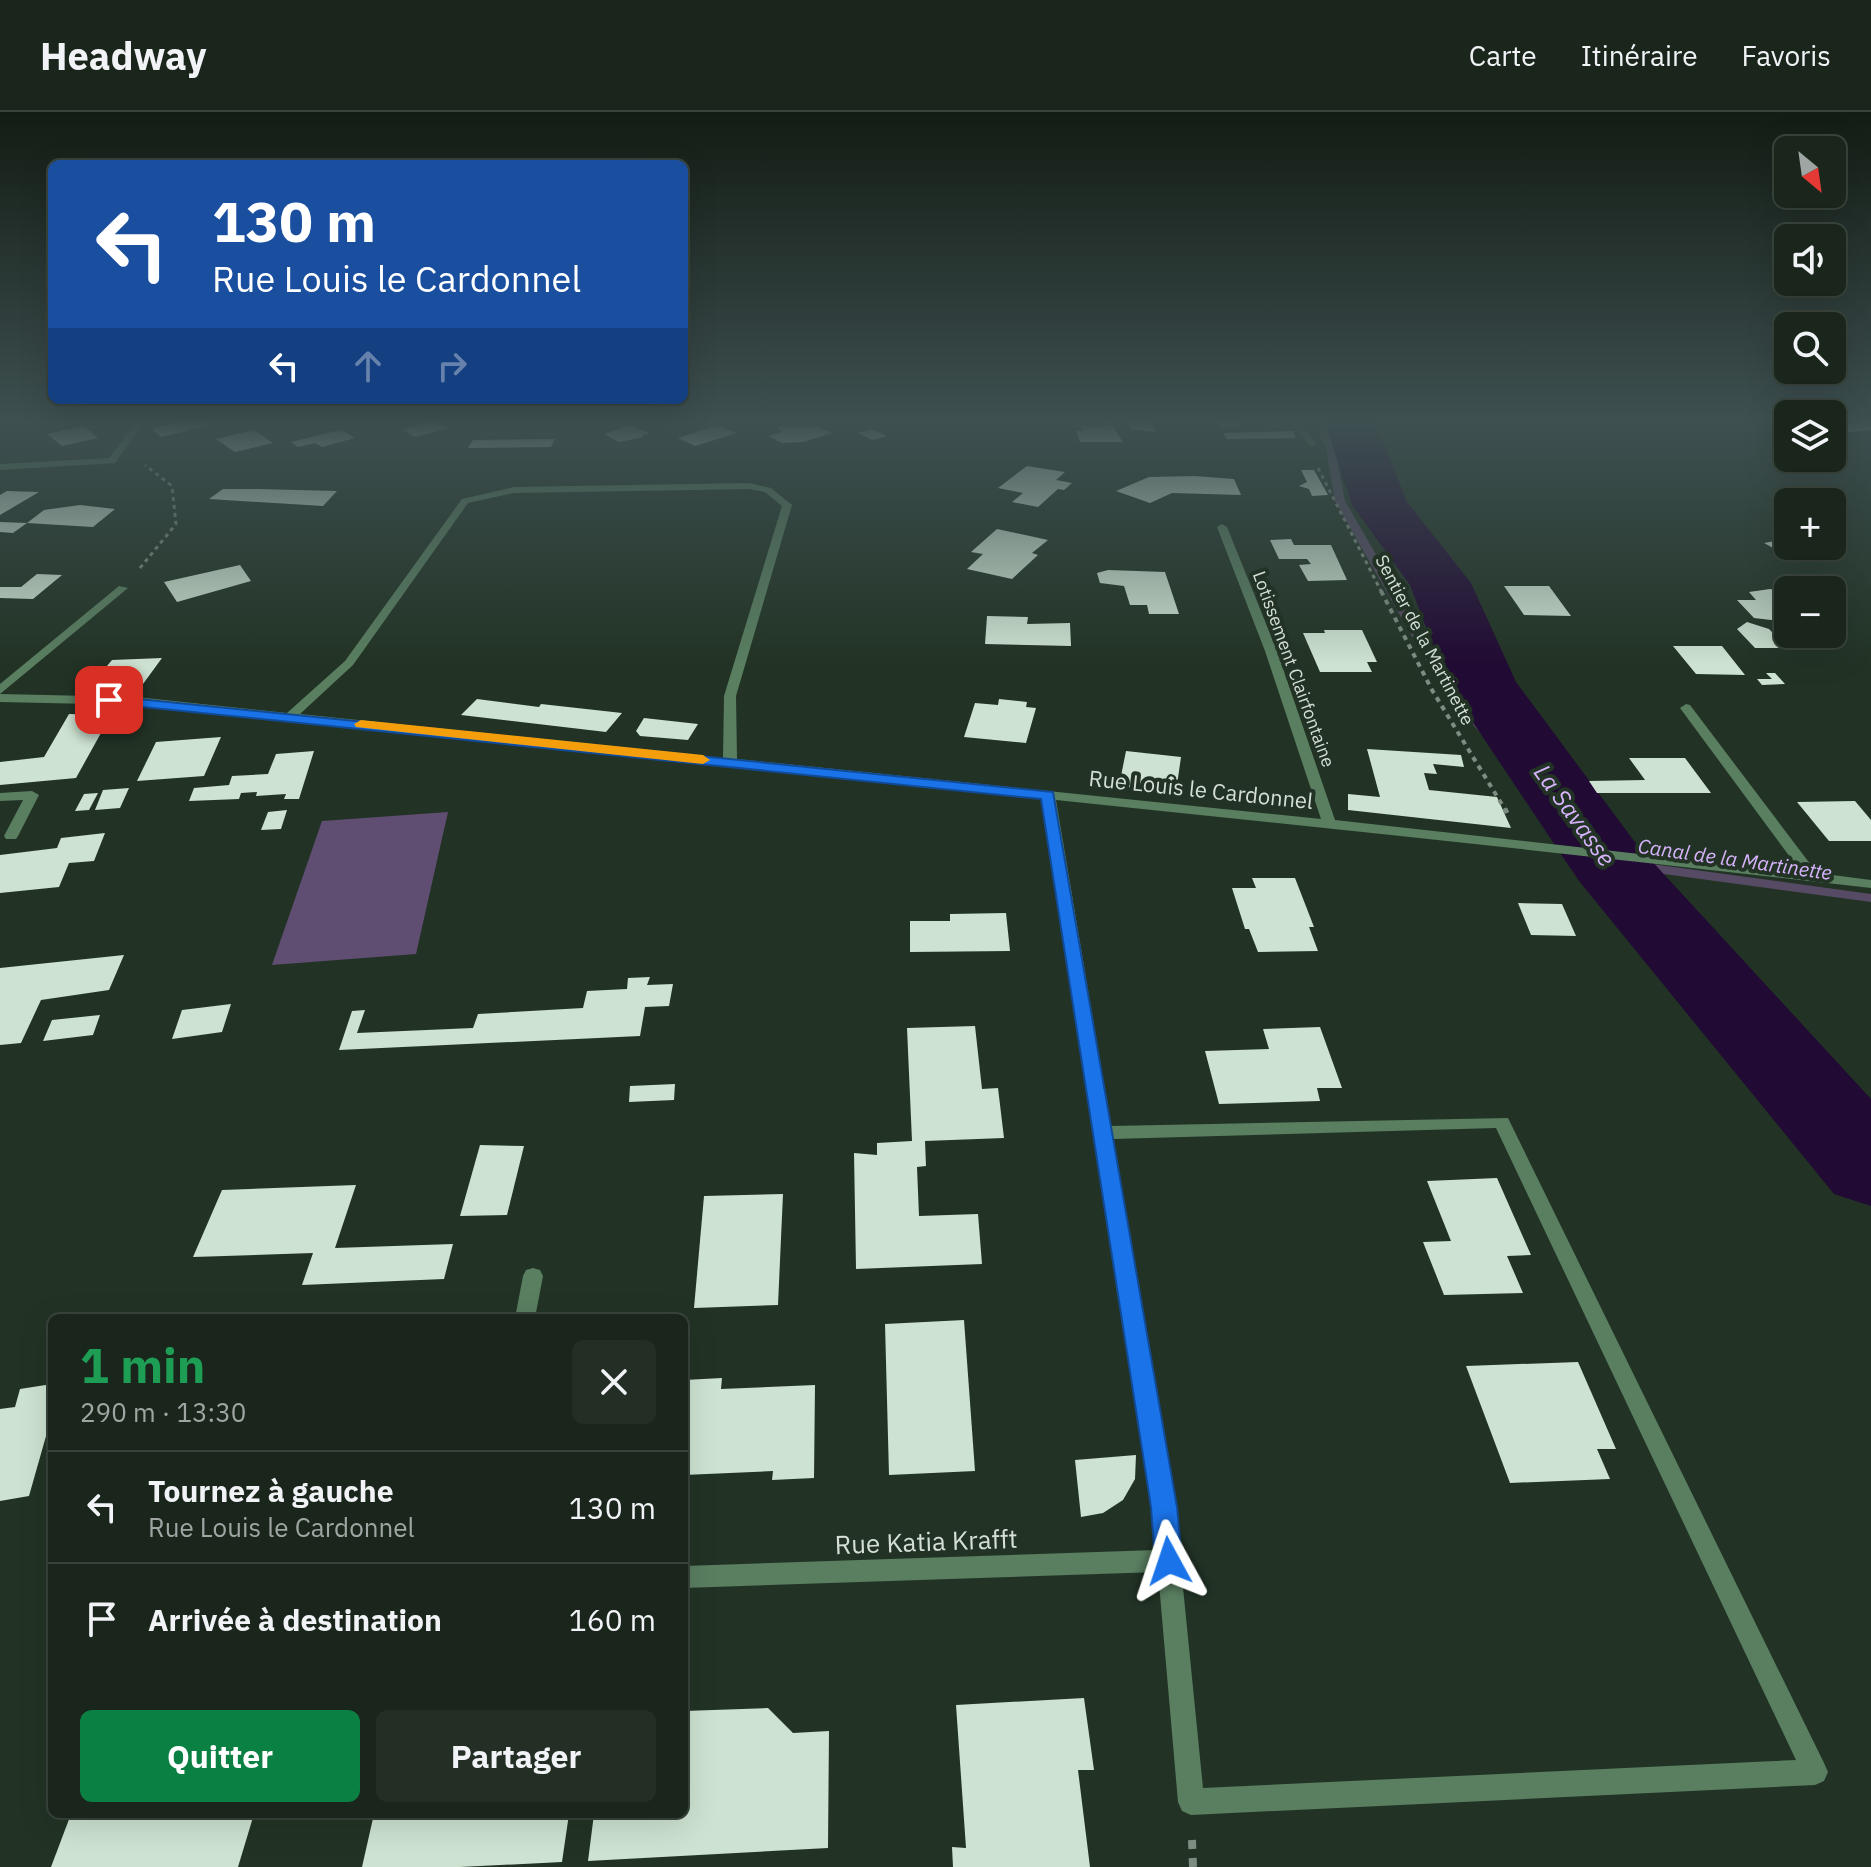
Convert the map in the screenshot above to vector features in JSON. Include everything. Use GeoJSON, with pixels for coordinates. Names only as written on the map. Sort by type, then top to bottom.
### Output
{"type":"FeatureCollection","features":[{"type":"Feature","properties":{"kind":"street"},"geometry":{"type":"LineString","coordinates":[[290,717],[349,663],[465,501]]}},
{"type":"Feature","properties":{"kind":"street"},"geometry":{"type":"LineString","coordinates":[[730,762],[730,696],[787,505],[782,501]]}},
{"type":"Feature","properties":{"kind":"street","name":"Lotissement Clairfontaine"},"geometry":{"type":"LineString","coordinates":[[1222,527],[1271,651],[1330,825]]}},
{"type":"Feature","properties":{"kind":"street"},"geometry":{"type":"LineString","coordinates":[[0,690],[123,588]]}},
{"type":"Feature","properties":{"kind":"street","name":"Rue Louis le Cardonnel"},"geometry":{"type":"LineString","coordinates":[[0,698],[136,701],[1543,846],[1871,884]]}},
{"type":"Feature","properties":{"kind":"street"},"geometry":{"type":"LineString","coordinates":[[1686,708],[1814,879]]}},
{"type":"Feature","properties":{"kind":"street"},"geometry":{"type":"LineString","coordinates":[[0,797],[32,795],[11,836]]}},
{"type":"Feature","properties":{"kind":"street"},"geometry":{"type":"LineString","coordinates":[[1048,795],[1103,1133],[1164,1507],[1191,1802],[1815,1772],[1502,1122],[1103,1133]]}},
{"type":"Feature","properties":{"kind":"street"},"geometry":{"type":"LineString","coordinates":[[526,1314],[533,1276]]}},
{"type":"Feature","properties":{"kind":"street","name":"Rue Katia Krafft"},"geometry":{"type":"LineString","coordinates":[[688,1577],[1169,1561]]}},
{"type":"Feature","properties":{"kind":"path"},"geometry":{"type":"LineString","coordinates":[[123,588],[176,524],[174,501]]}},
{"type":"Feature","properties":{"kind":"path","name":"Sentier de la Martinette"},"geometry":{"type":"LineString","coordinates":[[1335,501],[1432,690],[1526,845]]}},
{"type":"Feature","properties":{"kind":"shaded area"},"geometry":{"type":"Polygon","coordinates":[[[448,812],[416,954],[272,965],[322,821],[448,812]]]}},
{"type":"Feature","properties":{"kind":"building"},"geometry":{"type":"Polygon","coordinates":[[[0,501],[24,501],[0,515],[0,501]]]}},
{"type":"Feature","properties":{"kind":"building"},"geometry":{"type":"Polygon","coordinates":[[[240,501],[328,501],[323,506],[240,501]]]}},
{"type":"Feature","properties":{"kind":"building"},"geometry":{"type":"Polygon","coordinates":[[[1013,501],[1045,501],[1038,507],[1013,501]]]}},
{"type":"Feature","properties":{"kind":"building"},"geometry":{"type":"Polygon","coordinates":[[[80,505],[115,509],[93,527],[27,523],[44,510],[80,505]]]}},
{"type":"Feature","properties":{"kind":"building"},"geometry":{"type":"Polygon","coordinates":[[[0,522],[27,523],[13,533],[0,532],[0,522]]]}},
{"type":"Feature","properties":{"kind":"building"},"geometry":{"type":"Polygon","coordinates":[[[997,529],[1048,540],[1032,553],[1038,555],[1012,579],[967,569],[983,554],[971,552],[997,529]]]}},
{"type":"Feature","properties":{"kind":"building"},"geometry":{"type":"Polygon","coordinates":[[[1291,539],[1294,545],[1331,545],[1347,580],[1308,581],[1299,565],[1311,564],[1307,559],[1279,559],[1270,540],[1291,539]]]}},
{"type":"Feature","properties":{"kind":"building"},"geometry":{"type":"Polygon","coordinates":[[[240,565],[251,581],[177,602],[164,582],[240,565]]]}},
{"type":"Feature","properties":{"kind":"building"},"geometry":{"type":"Polygon","coordinates":[[[1108,570],[1165,572],[1179,614],[1149,614],[1147,605],[1130,605],[1124,586],[1100,583],[1097,573],[1108,570]]]}},
{"type":"Feature","properties":{"kind":"building"},"geometry":{"type":"Polygon","coordinates":[[[37,574],[62,575],[33,599],[0,598],[0,587],[21,587],[37,574]]]}},
{"type":"Feature","properties":{"kind":"building"},"geometry":{"type":"Polygon","coordinates":[[[1504,586],[1549,586],[1571,616],[1524,615],[1504,586]]]}},
{"type":"Feature","properties":{"kind":"building"},"geometry":{"type":"Polygon","coordinates":[[[1774,590],[1774,620],[1754,618],[1737,600],[1756,600],[1749,592],[1774,590]]]}},
{"type":"Feature","properties":{"kind":"building"},"geometry":{"type":"Polygon","coordinates":[[[987,616],[1028,617],[1027,624],[1070,623],[1071,646],[985,644],[987,616]]]}},
{"type":"Feature","properties":{"kind":"building"},"geometry":{"type":"Polygon","coordinates":[[[1747,622],[1769,629],[1774,634],[1774,648],[1755,648],[1737,629],[1747,622]]]}},
{"type":"Feature","properties":{"kind":"building"},"geometry":{"type":"Polygon","coordinates":[[[1324,630],[1362,630],[1377,662],[1367,662],[1372,672],[1320,672],[1303,633],[1325,633],[1324,630]]]}},
{"type":"Feature","properties":{"kind":"building"},"geometry":{"type":"Polygon","coordinates":[[[1673,646],[1722,646],[1745,675],[1696,674],[1673,646]]]}},
{"type":"Feature","properties":{"kind":"building"},"geometry":{"type":"Polygon","coordinates":[[[162,658],[143,684],[91,685],[112,660],[162,658]]]}},
{"type":"Feature","properties":{"kind":"building"},"geometry":{"type":"Polygon","coordinates":[[[1766,673],[1775,673],[1785,684],[1762,685],[1757,679],[1772,679],[1766,673]]]}},
{"type":"Feature","properties":{"kind":"building"},"geometry":{"type":"Polygon","coordinates":[[[477,699],[622,713],[606,732],[461,715],[477,699]]]}},
{"type":"Feature","properties":{"kind":"building"},"geometry":{"type":"Polygon","coordinates":[[[999,699],[1027,702],[1026,707],[1036,708],[1026,743],[964,737],[975,703],[998,705],[999,699]]]}},
{"type":"Feature","properties":{"kind":"building"},"geometry":{"type":"Polygon","coordinates":[[[69,714],[111,715],[76,778],[0,785],[0,762],[44,757],[69,714]]]}},
{"type":"Feature","properties":{"kind":"building"},"geometry":{"type":"Polygon","coordinates":[[[644,718],[698,724],[688,740],[640,736],[636,731],[644,718]]]}},
{"type":"Feature","properties":{"kind":"building"},"geometry":{"type":"Polygon","coordinates":[[[221,737],[204,776],[137,781],[156,742],[221,737]]]}},
{"type":"Feature","properties":{"kind":"building"},"geometry":{"type":"Polygon","coordinates":[[[1367,749],[1461,755],[1464,767],[1433,764],[1437,774],[1424,773],[1429,790],[1497,797],[1511,828],[1348,810],[1348,794],[1380,797],[1367,749]]]}},
{"type":"Feature","properties":{"kind":"building"},"geometry":{"type":"Polygon","coordinates":[[[314,751],[299,799],[284,799],[286,794],[256,796],[257,792],[241,793],[239,799],[189,801],[194,788],[229,785],[232,776],[268,774],[276,754],[314,751]]]}},
{"type":"Feature","properties":{"kind":"building"},"geometry":{"type":"Polygon","coordinates":[[[1126,751],[1181,757],[1176,792],[1119,786],[1126,751]]]}},
{"type":"Feature","properties":{"kind":"building"},"geometry":{"type":"Polygon","coordinates":[[[1629,758],[1685,758],[1711,793],[1597,793],[1589,781],[1645,780],[1629,758]]]}},
{"type":"Feature","properties":{"kind":"building"},"geometry":{"type":"Polygon","coordinates":[[[129,788],[120,808],[95,810],[103,790],[129,788]]]}},
{"type":"Feature","properties":{"kind":"building"},"geometry":{"type":"Polygon","coordinates":[[[98,793],[89,810],[75,811],[84,794],[98,793]]]}},
{"type":"Feature","properties":{"kind":"building"},"geometry":{"type":"Polygon","coordinates":[[[1855,801],[1871,820],[1871,841],[1829,841],[1797,802],[1855,801]]]}},
{"type":"Feature","properties":{"kind":"building"},"geometry":{"type":"Polygon","coordinates":[[[287,810],[281,829],[261,830],[268,812],[287,810]]]}},
{"type":"Feature","properties":{"kind":"building"},"geometry":{"type":"Polygon","coordinates":[[[105,833],[94,861],[69,863],[59,887],[0,893],[0,855],[57,848],[61,838],[105,833]]]}},
{"type":"Feature","properties":{"kind":"building"},"geometry":{"type":"Polygon","coordinates":[[[1252,878],[1295,878],[1314,927],[1309,927],[1318,951],[1258,952],[1249,929],[1245,929],[1232,888],[1256,888],[1252,878]]]}},
{"type":"Feature","properties":{"kind":"building"},"geometry":{"type":"Polygon","coordinates":[[[1518,903],[1562,904],[1576,936],[1531,935],[1518,903]]]}},
{"type":"Feature","properties":{"kind":"building"},"geometry":{"type":"Polygon","coordinates":[[[1006,913],[1010,951],[910,952],[910,921],[950,921],[950,914],[1006,913]]]}},
{"type":"Feature","properties":{"kind":"building"},"geometry":{"type":"Polygon","coordinates":[[[124,955],[109,990],[41,1000],[21,1043],[0,1045],[0,968],[124,955]]]}},
{"type":"Feature","properties":{"kind":"building"},"geometry":{"type":"Polygon","coordinates":[[[650,977],[647,985],[673,984],[669,1006],[645,1007],[640,1036],[339,1050],[352,1011],[365,1010],[357,1033],[473,1028],[478,1014],[583,1008],[587,991],[627,989],[628,978],[650,977]]]}},
{"type":"Feature","properties":{"kind":"building"},"geometry":{"type":"Polygon","coordinates":[[[231,1004],[222,1032],[172,1039],[182,1010],[231,1004]]]}},
{"type":"Feature","properties":{"kind":"building"},"geometry":{"type":"Polygon","coordinates":[[[100,1015],[93,1035],[43,1041],[52,1020],[100,1015]]]}},
{"type":"Feature","properties":{"kind":"building"},"geometry":{"type":"Polygon","coordinates":[[[975,1026],[982,1089],[998,1088],[1004,1138],[925,1141],[926,1166],[917,1167],[919,1216],[978,1214],[982,1264],[856,1269],[854,1153],[877,1155],[877,1143],[912,1141],[907,1028],[975,1026]]]}},
{"type":"Feature","properties":{"kind":"building"},"geometry":{"type":"Polygon","coordinates":[[[1320,1027],[1342,1088],[1317,1088],[1320,1101],[1219,1104],[1205,1051],[1269,1049],[1263,1029],[1320,1027]]]}},
{"type":"Feature","properties":{"kind":"building"},"geometry":{"type":"Polygon","coordinates":[[[675,1084],[674,1100],[629,1102],[630,1086],[675,1084]]]}},
{"type":"Feature","properties":{"kind":"building"},"geometry":{"type":"Polygon","coordinates":[[[480,1145],[524,1146],[507,1215],[460,1216],[480,1145]]]}},
{"type":"Feature","properties":{"kind":"building"},"geometry":{"type":"Polygon","coordinates":[[[1497,1178],[1531,1255],[1507,1256],[1523,1293],[1444,1295],[1423,1242],[1451,1241],[1427,1181],[1497,1178]]]}},
{"type":"Feature","properties":{"kind":"building"},"geometry":{"type":"Polygon","coordinates":[[[356,1185],[335,1248],[453,1244],[444,1279],[302,1285],[313,1253],[193,1257],[222,1190],[356,1185]]]}},
{"type":"Feature","properties":{"kind":"building"},"geometry":{"type":"Polygon","coordinates":[[[783,1194],[778,1305],[694,1308],[704,1196],[783,1194]]]}},
{"type":"Feature","properties":{"kind":"building"},"geometry":{"type":"Polygon","coordinates":[[[964,1320],[975,1471],[889,1475],[885,1324],[964,1320]]]}},
{"type":"Feature","properties":{"kind":"building"},"geometry":{"type":"Polygon","coordinates":[[[1578,1362],[1616,1449],[1597,1449],[1610,1479],[1510,1483],[1466,1366],[1578,1362]]]}},
{"type":"Feature","properties":{"kind":"building"},"geometry":{"type":"Polygon","coordinates":[[[722,1378],[721,1389],[815,1385],[814,1478],[772,1480],[773,1471],[688,1475],[688,1380],[722,1378]]]}},
{"type":"Feature","properties":{"kind":"building"},"geometry":{"type":"Polygon","coordinates":[[[48,1385],[48,1429],[29,1496],[0,1501],[0,1409],[15,1407],[20,1389],[48,1385]]]}},
{"type":"Feature","properties":{"kind":"building"},"geometry":{"type":"Polygon","coordinates":[[[1136,1455],[1135,1479],[1123,1500],[1103,1513],[1081,1517],[1075,1460],[1136,1455]]]}},
{"type":"Feature","properties":{"kind":"building"},"geometry":{"type":"Polygon","coordinates":[[[1084,1698],[1094,1770],[1078,1770],[1090,1867],[953,1867],[952,1847],[966,1848],[956,1705],[1084,1698]]]}},
{"type":"Feature","properties":{"kind":"building"},"geometry":{"type":"Polygon","coordinates":[[[768,1708],[793,1733],[829,1731],[828,1848],[588,1861],[593,1818],[688,1818],[688,1711],[768,1708]]]}},
{"type":"Feature","properties":{"kind":"building"},"geometry":{"type":"Polygon","coordinates":[[[69,1818],[253,1818],[238,1867],[51,1867],[69,1818]]]}},
{"type":"Feature","properties":{"kind":"building"},"geometry":{"type":"Polygon","coordinates":[[[373,1818],[568,1818],[562,1862],[460,1867],[362,1867],[373,1818]]]}},
{"type":"Feature","properties":{"kind":"waterway","name":"Canal de la Martinette"},"geometry":{"type":"LineString","coordinates":[[1340,501],[1445,684],[1595,861],[1871,898]]}},
{"type":"Feature","properties":{"kind":"waterway","name":"La Savasse"},"geometry":{"type":"LineString","coordinates":[[1379,501],[1440,583],[1483,685],[1608,863],[1871,1167]]}},
{"type":"Feature","properties":{"kind":"slow traffic"},"geometry":{"type":"LineString","coordinates":[[361,724],[703,760]]}},
{"type":"Feature","properties":{"kind":"route"},"geometry":{"type":"LineString","coordinates":[[109,700],[1048,795],[1164,1507],[1169,1561]]}}]}
